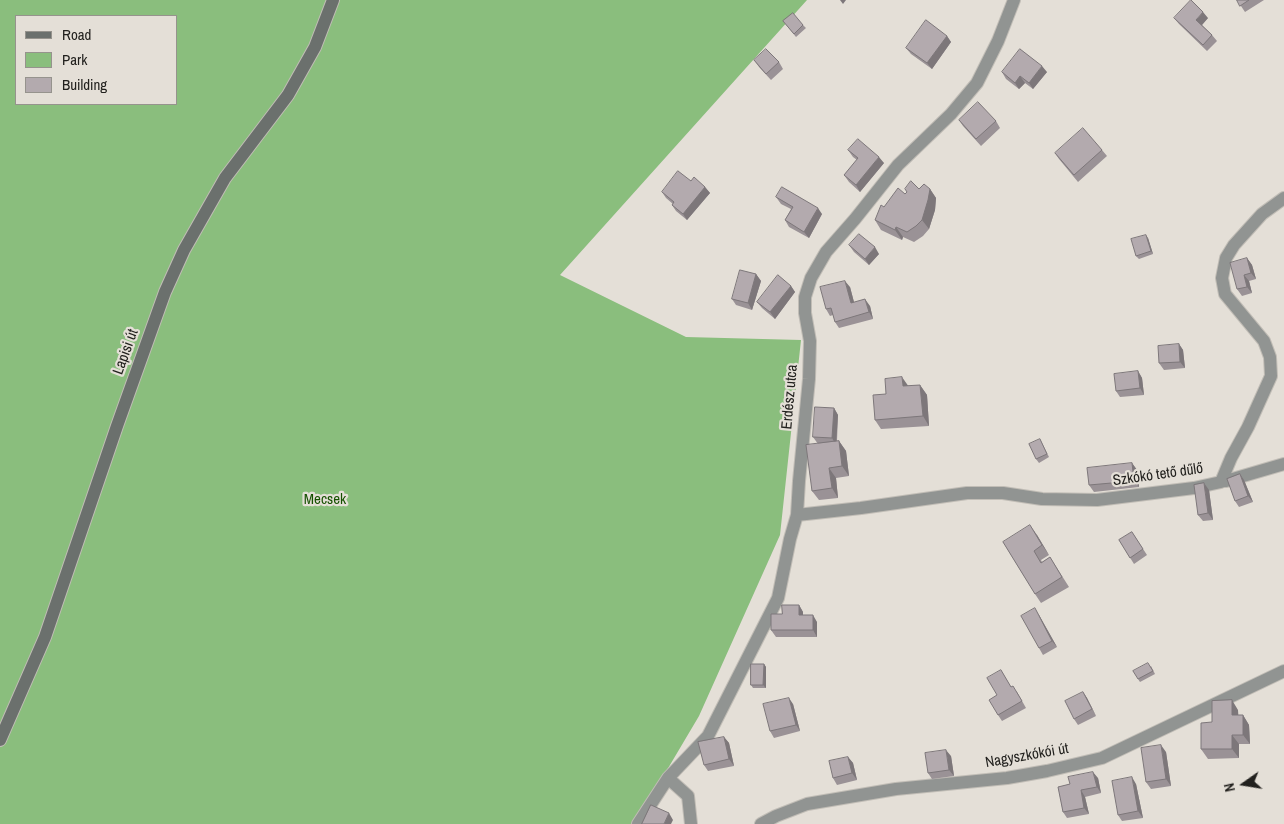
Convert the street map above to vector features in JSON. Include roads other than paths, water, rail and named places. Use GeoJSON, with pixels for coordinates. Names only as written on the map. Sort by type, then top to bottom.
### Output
{"type":"FeatureCollection","features":[{"type":"Feature","properties":{"kind":"street","name":"Lapisi út"},"geometry":{"type":"LineString","coordinates":[[0,740],[45,637],[165,292],[184,250],[225,178],[288,95],[315,47],[333,0]]}},
{"type":"Feature","properties":{"kind":"street","name":"Erdész utca"},"geometry":{"type":"LineString","coordinates":[[638,824],[668,778],[708,736],[778,598],[797,515],[798,482],[810,379],[810,341],[805,312],[805,297],[811,278],[826,252],[898,165],[951,114],[977,83],[998,41],[1014,0]]}},
{"type":"Feature","properties":{"kind":"street","name":"Szkókó tető dűlő"},"geometry":{"type":"LineString","coordinates":[[797,515],[967,493],[1003,493],[1042,499],[1097,500],[1194,488],[1221,482],[1271,376],[1270,357],[1264,342],[1225,294],[1222,278],[1226,258],[1234,245],[1262,214],[1284,198]]}},
{"type":"Feature","properties":{"kind":"street"},"geometry":{"type":"LineString","coordinates":[[1221,482],[1284,464]]}},
{"type":"Feature","properties":{"kind":"street","name":"Nagyszkókói út"},"geometry":{"type":"LineString","coordinates":[[762,824],[776,816],[807,804],[896,789],[1007,778],[1102,758],[1284,671]]}},
{"type":"Feature","properties":{"kind":"street"},"geometry":{"type":"LineString","coordinates":[[668,778],[688,796],[691,824]]}},
{"type":"Feature","properties":{"kind":"park label","name":"Mecsek"},"geometry":{"type":"Point","coordinates":[325,500]}}]}
